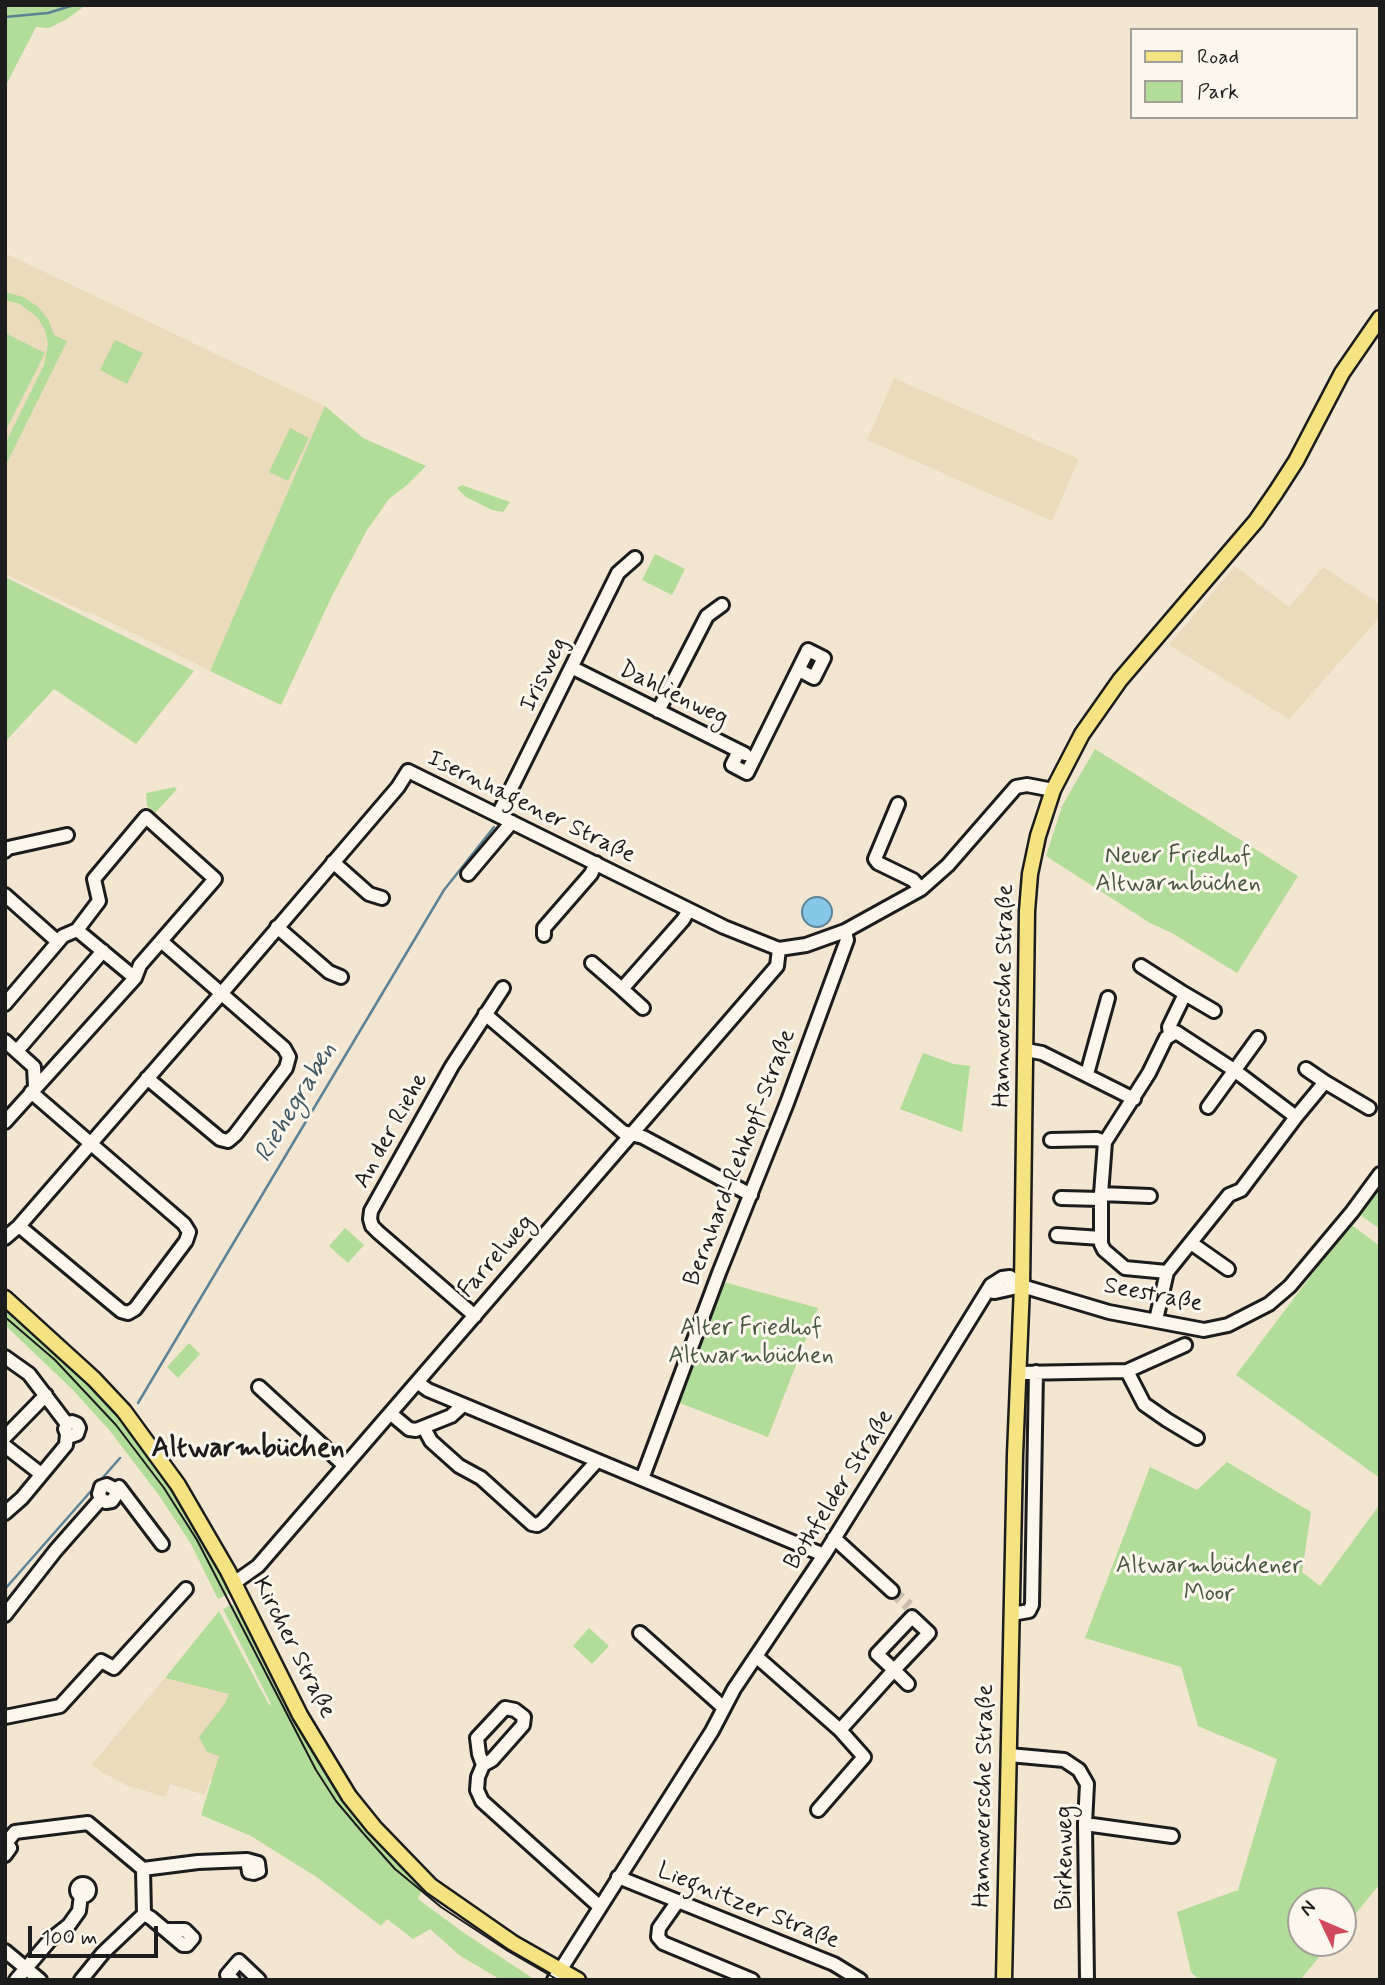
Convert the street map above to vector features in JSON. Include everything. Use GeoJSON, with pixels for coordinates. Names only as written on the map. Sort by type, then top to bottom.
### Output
{"type":"FeatureCollection","features":[{"type":"Feature","properties":{"kind":"main road","name":"Hannoversche Straße"},"geometry":{"type":"LineString","coordinates":[[1004,1980],[1022,1286],[1027,899],[1038,836],[1054,790],[1082,734],[1106,699],[1256,521],[1296,461],[1342,373],[1380,318]]}},
{"type":"Feature","properties":{"kind":"main road","name":"Kircher Straße"},"geometry":{"type":"LineString","coordinates":[[5,1298],[94,1379],[124,1411],[178,1485],[234,1583],[300,1715],[349,1796],[374,1827],[431,1886],[557,1975],[578,1980]]}},
{"type":"Feature","properties":{"kind":"street","name":"Irisweg"},"geometry":{"type":"LineString","coordinates":[[498,815],[618,573],[635,558]]}},
{"type":"Feature","properties":{"kind":"street"},"geometry":{"type":"LineString","coordinates":[[658,711],[707,615],[722,605]]}},
{"type":"Feature","properties":{"kind":"street","name":"Dahlienweg"},"geometry":{"type":"LineString","coordinates":[[573,668],[754,759],[799,670]]}},
{"type":"Feature","properties":{"kind":"street","name":"Isernhagener Straße"},"geometry":{"type":"LineString","coordinates":[[5,1238],[19,1226],[221,994],[398,787],[408,771],[689,910],[757,942],[779,949]]}},
{"type":"Feature","properties":{"kind":"street"},"geometry":{"type":"LineString","coordinates":[[779,949],[806,945],[845,931],[921,889],[948,864],[1016,787],[1027,785],[1054,790]]}},
{"type":"Feature","properties":{"kind":"street"},"geometry":{"type":"LineString","coordinates":[[898,804],[875,859],[913,880],[921,889]]}},
{"type":"Feature","properties":{"kind":"street"},"geometry":{"type":"LineString","coordinates":[[5,1004],[63,936],[77,930],[99,901],[94,879],[146,817],[215,879],[140,965],[135,978],[5,1122]]}},
{"type":"Feature","properties":{"kind":"street"},"geometry":{"type":"LineString","coordinates":[[468,874],[512,822]]}},
{"type":"Feature","properties":{"kind":"street"},"geometry":{"type":"LineString","coordinates":[[5,851],[8,848],[67,835]]}},
{"type":"Feature","properties":{"kind":"street"},"geometry":{"type":"LineString","coordinates":[[333,862],[369,894],[382,898]]}},
{"type":"Feature","properties":{"kind":"street"},"geometry":{"type":"LineString","coordinates":[[544,935],[544,928],[591,874],[596,863]]}},
{"type":"Feature","properties":{"kind":"street"},"geometry":{"type":"LineString","coordinates":[[5,895],[58,942]]}},
{"type":"Feature","properties":{"kind":"street"},"geometry":{"type":"LineString","coordinates":[[622,989],[689,910]]}},
{"type":"Feature","properties":{"kind":"street"},"geometry":{"type":"LineString","coordinates":[[277,927],[330,972],[341,977]]}},
{"type":"Feature","properties":{"kind":"street"},"geometry":{"type":"LineString","coordinates":[[77,930],[135,978]]}},
{"type":"Feature","properties":{"kind":"street","name":"Bernhard-Rehkopf-Straße"},"geometry":{"type":"LineString","coordinates":[[642,1479],[718,1275],[788,1103],[847,940],[845,931]]}},
{"type":"Feature","properties":{"kind":"street"},"geometry":{"type":"LineString","coordinates":[[148,1078],[220,1139],[228,1141],[286,1068],[289,1057],[284,1048],[161,941]]}},
{"type":"Feature","properties":{"kind":"street","name":"Farrelweg"},"geometry":{"type":"LineString","coordinates":[[234,1583],[258,1566],[777,966],[779,949]]}},
{"type":"Feature","properties":{"kind":"street"},"geometry":{"type":"LineString","coordinates":[[17,1051],[103,951]]}},
{"type":"Feature","properties":{"kind":"street"},"geometry":{"type":"LineString","coordinates":[[592,963],[643,1008]]}},
{"type":"Feature","properties":{"kind":"street"},"geometry":{"type":"LineString","coordinates":[[1141,966],[1214,1011]]}},
{"type":"Feature","properties":{"kind":"street","name":"An der Riehe"},"geometry":{"type":"LineString","coordinates":[[475,1316],[378,1232],[370,1219],[371,1211],[452,1066],[503,988]]}},
{"type":"Feature","properties":{"kind":"street"},"geometry":{"type":"LineString","coordinates":[[1167,1272],[1125,1268],[1104,1250],[1101,1238],[1101,1196],[1105,1142],[1170,1034],[1169,1027],[1185,994]]}},
{"type":"Feature","properties":{"kind":"street"},"geometry":{"type":"LineString","coordinates":[[1087,1074],[1108,998]]}},
{"type":"Feature","properties":{"kind":"street"},"geometry":{"type":"LineString","coordinates":[[485,1014],[623,1132],[643,1137],[751,1195]]}},
{"type":"Feature","properties":{"kind":"street"},"geometry":{"type":"LineString","coordinates":[[1170,1034],[1176,1032],[1234,1070],[1296,1117]]}},
{"type":"Feature","properties":{"kind":"street"},"geometry":{"type":"LineString","coordinates":[[1208,1107],[1258,1038]]}},
{"type":"Feature","properties":{"kind":"street"},"geometry":{"type":"LineString","coordinates":[[5,1041],[34,1067],[33,1090],[90,1144],[184,1224],[189,1232],[186,1241],[135,1309],[128,1313],[121,1311],[19,1226]]}},
{"type":"Feature","properties":{"kind":"street"},"geometry":{"type":"LineString","coordinates":[[1026,1050],[1042,1053],[1133,1099]]}},
{"type":"Feature","properties":{"kind":"street"},"geometry":{"type":"LineString","coordinates":[[1306,1069],[1369,1108]]}},
{"type":"Feature","properties":{"kind":"street"},"geometry":{"type":"LineString","coordinates":[[1156,1320],[1167,1272],[1228,1195],[1241,1190],[1325,1082]]}},
{"type":"Feature","properties":{"kind":"street"},"geometry":{"type":"LineString","coordinates":[[1051,1140],[1097,1139],[1105,1142]]}},
{"type":"Feature","properties":{"kind":"street","name":"Seestraße"},"geometry":{"type":"LineString","coordinates":[[1022,1286],[1110,1312],[1204,1329],[1228,1325],[1269,1304],[1290,1286],[1380,1174]]}},
{"type":"Feature","properties":{"kind":"street"},"geometry":{"type":"LineString","coordinates":[[1061,1198],[1150,1196]]}},
{"type":"Feature","properties":{"kind":"street"},"geometry":{"type":"LineString","coordinates":[[1058,1235],[1101,1238]]}},
{"type":"Feature","properties":{"kind":"street"},"geometry":{"type":"LineString","coordinates":[[1191,1243],[1228,1269]]}},
{"type":"Feature","properties":{"kind":"street","name":"Bothfelder Straße"},"geometry":{"type":"LineString","coordinates":[[557,1975],[988,1291],[1022,1286]]}},
{"type":"Feature","properties":{"kind":"street"},"geometry":{"type":"LineString","coordinates":[[1019,1373],[1127,1371],[1185,1345]]}},
{"type":"Feature","properties":{"kind":"street"},"geometry":{"type":"LineString","coordinates":[[5,1357],[29,1374],[67,1429],[66,1445],[22,1498],[7,1507]]}},
{"type":"Feature","properties":{"kind":"street"},"geometry":{"type":"LineString","coordinates":[[1127,1371],[1144,1404],[1197,1438]]}},
{"type":"Feature","properties":{"kind":"street"},"geometry":{"type":"LineString","coordinates":[[1012,1614],[1030,1611],[1032,1605],[1036,1373]]}},
{"type":"Feature","properties":{"kind":"street"},"geometry":{"type":"LineString","coordinates":[[417,1382],[428,1390],[463,1405],[824,1555]]}},
{"type":"Feature","properties":{"kind":"street"},"geometry":{"type":"LineString","coordinates":[[259,1387],[345,1466]]}},
{"type":"Feature","properties":{"kind":"street"},"geometry":{"type":"LineString","coordinates":[[5,1437],[46,1395]]}},
{"type":"Feature","properties":{"kind":"street"},"geometry":{"type":"LineString","coordinates":[[390,1413],[409,1429],[424,1429],[451,1416],[463,1405]]}},
{"type":"Feature","properties":{"kind":"street"},"geometry":{"type":"LineString","coordinates":[[424,1429],[431,1441],[459,1466],[481,1478],[532,1524],[537,1525],[597,1461]]}},
{"type":"Feature","properties":{"kind":"street"},"geometry":{"type":"LineString","coordinates":[[5,1446],[41,1474]]}},
{"type":"Feature","properties":{"kind":"street"},"geometry":{"type":"LineString","coordinates":[[5,1615],[56,1550],[101,1499],[106,1502],[113,1501],[115,1489],[119,1487],[162,1544]]}},
{"type":"Feature","properties":{"kind":"street"},"geometry":{"type":"LineString","coordinates":[[834,1538],[892,1591]]}},
{"type":"Feature","properties":{"kind":"street"},"geometry":{"type":"LineString","coordinates":[[5,1717],[60,1706],[101,1661],[114,1668],[186,1589]]}},
{"type":"Feature","properties":{"kind":"street"},"geometry":{"type":"LineString","coordinates":[[840,1730],[894,1670],[929,1633],[910,1612],[877,1654],[894,1670],[908,1684]]}},
{"type":"Feature","properties":{"kind":"street"},"geometry":{"type":"LineString","coordinates":[[640,1633],[723,1708]]}},
{"type":"Feature","properties":{"kind":"street"},"geometry":{"type":"LineString","coordinates":[[757,1657],[840,1730],[864,1758],[818,1810]]}},
{"type":"Feature","properties":{"kind":"street"},"geometry":{"type":"LineString","coordinates":[[483,1765],[477,1738],[505,1708],[515,1710],[524,1717],[523,1725],[492,1760],[483,1765],[477,1790],[482,1801],[600,1907]]}},
{"type":"Feature","properties":{"kind":"street","name":"Birkenweg"},"geometry":{"type":"LineString","coordinates":[[1009,1755],[1064,1760],[1079,1770],[1087,1784],[1087,1980]]}},
{"type":"Feature","properties":{"kind":"street"},"geometry":{"type":"LineString","coordinates":[[6,1846],[15,1832],[88,1823],[143,1869],[198,1862],[247,1860]]}},
{"type":"Feature","properties":{"kind":"street"},"geometry":{"type":"LineString","coordinates":[[1085,1824],[1172,1836]]}},
{"type":"Feature","properties":{"kind":"street"},"geometry":{"type":"LineString","coordinates":[[81,1980],[103,1953],[144,1914],[143,1869]]}},
{"type":"Feature","properties":{"kind":"street","name":"Liegnitzer Straße"},"geometry":{"type":"LineString","coordinates":[[618,1877],[834,1964],[848,1970],[860,1980]]}},
{"type":"Feature","properties":{"kind":"street"},"geometry":{"type":"LineString","coordinates":[[16,1980],[50,1940],[69,1925],[79,1910],[81,1895]]}},
{"type":"Feature","properties":{"kind":"street"},"geometry":{"type":"LineString","coordinates":[[678,1901],[659,1928],[658,1937],[663,1943],[752,1980]]}},
{"type":"Feature","properties":{"kind":"street"},"geometry":{"type":"LineString","coordinates":[[144,1914],[166,1930]]}},
{"type":"Feature","properties":{"kind":"street"},"geometry":{"type":"LineString","coordinates":[[5,1951],[40,1980]]}},
{"type":"Feature","properties":{"kind":"street"},"geometry":{"type":"LineString","coordinates":[[233,1980],[227,1975],[239,1961],[255,1979]]}},
{"type":"Feature","properties":{"kind":"shaded area"},"geometry":{"type":"Polygon","coordinates":[[[5,253],[325,406],[210,671],[5,574],[5,253]]]}},
{"type":"Feature","properties":{"kind":"shaded area"},"geometry":{"type":"Polygon","coordinates":[[[894,378],[1079,459],[1052,521],[867,440],[894,378]]]}},
{"type":"Feature","properties":{"kind":"shaded area"},"geometry":{"type":"Polygon","coordinates":[[[1235,566],[1289,607],[1323,567],[1380,604],[1380,617],[1289,719],[1169,645],[1235,566]]]}},
{"type":"Feature","properties":{"kind":"shaded area"},"geometry":{"type":"Polygon","coordinates":[[[165,1678],[229,1694],[224,1705],[219,1756],[213,1781],[210,1780],[205,1795],[170,1784],[166,1797],[128,1786],[92,1764],[165,1678]]]}},
{"type":"Feature","properties":{"kind":"green space"},"geometry":{"type":"Polygon","coordinates":[[[5,5],[86,5],[49,28],[36,27],[5,87],[5,5]]]}},
{"type":"Feature","properties":{"kind":"green space"},"geometry":{"type":"Polygon","coordinates":[[[5,292],[23,297],[37,306],[48,319],[54,335],[67,341],[5,467],[5,444],[44,365],[48,344],[45,330],[37,317],[20,304],[5,300],[5,292]]]}},
{"type":"Feature","properties":{"kind":"green space"},"geometry":{"type":"Polygon","coordinates":[[[5,333],[45,353],[5,432],[5,333]]]}},
{"type":"Feature","properties":{"kind":"green space"},"geometry":{"type":"Polygon","coordinates":[[[115,340],[143,353],[127,384],[100,370],[115,340]]]}},
{"type":"Feature","properties":{"kind":"green space"},"geometry":{"type":"Polygon","coordinates":[[[325,406],[363,438],[426,466],[389,499],[367,530],[332,596],[281,705],[210,671],[325,406]]]}},
{"type":"Feature","properties":{"kind":"green space"},"geometry":{"type":"Polygon","coordinates":[[[290,428],[309,438],[288,481],[269,472],[290,428]]]}},
{"type":"Feature","properties":{"kind":"green space"},"geometry":{"type":"Polygon","coordinates":[[[462,485],[510,502],[503,512],[492,510],[466,497],[457,488],[462,485]]]}},
{"type":"Feature","properties":{"kind":"green space"},"geometry":{"type":"Polygon","coordinates":[[[655,554],[685,569],[672,595],[642,580],[655,554]]]}},
{"type":"Feature","properties":{"kind":"green space"},"geometry":{"type":"Polygon","coordinates":[[[5,577],[194,671],[136,744],[54,689],[5,742],[5,577]]]}},
{"type":"Feature","properties":{"kind":"green space","name":"Neuer Friedhof Altwarmbüchen"},"geometry":{"type":"Polygon","coordinates":[[[1095,749],[1298,876],[1237,973],[1172,933],[1150,923],[1046,856],[1062,806],[1095,749]]]}},
{"type":"Feature","properties":{"kind":"green space"},"geometry":{"type":"Polygon","coordinates":[[[175,787],[177,789],[155,813],[147,806],[146,793],[175,787]]]}},
{"type":"Feature","properties":{"kind":"green space"},"geometry":{"type":"Polygon","coordinates":[[[923,1053],[954,1064],[970,1066],[962,1132],[900,1109],[923,1053]]]}},
{"type":"Feature","properties":{"kind":"green space"},"geometry":{"type":"Polygon","coordinates":[[[1380,1179],[1380,1229],[1356,1212],[1380,1179]]]}},
{"type":"Feature","properties":{"kind":"green space"},"geometry":{"type":"Polygon","coordinates":[[[1350,1224],[1380,1246],[1380,1478],[1236,1375],[1350,1224]]]}},
{"type":"Feature","properties":{"kind":"green space"},"geometry":{"type":"Polygon","coordinates":[[[345,1228],[364,1245],[348,1263],[329,1246],[345,1228]]]}},
{"type":"Feature","properties":{"kind":"green space","name":"Alter Friedhof Altwarmbüchen"},"geometry":{"type":"Polygon","coordinates":[[[720,1281],[818,1308],[768,1437],[677,1402],[720,1281]]]}},
{"type":"Feature","properties":{"kind":"green space"},"geometry":{"type":"Polygon","coordinates":[[[5,1307],[106,1398],[172,1484],[233,1592],[218,1599],[191,1544],[158,1494],[110,1431],[74,1391],[5,1325],[5,1307]]]}},
{"type":"Feature","properties":{"kind":"green space"},"geometry":{"type":"Polygon","coordinates":[[[189,1343],[200,1354],[178,1378],[167,1367],[189,1343]]]}},
{"type":"Feature","properties":{"kind":"green space","name":"Altwarmbüchener Moor"},"geometry":{"type":"Polygon","coordinates":[[[1227,1462],[1311,1512],[1302,1572],[1320,1586],[1380,1504],[1380,1884],[1357,1912],[1357,1887],[1287,1887],[1287,1957],[1319,1957],[1300,1980],[1199,1980],[1191,1972],[1177,1912],[1238,1890],[1277,1759],[1198,1726],[1181,1667],[1085,1638],[1150,1467],[1197,1490],[1227,1462]]]}},
{"type":"Feature","properties":{"kind":"green space"},"geometry":{"type":"Polygon","coordinates":[[[233,1604],[237,1611],[241,1609],[324,1764],[424,1885],[418,1899],[531,1977],[530,1980],[501,1980],[459,1955],[430,1929],[413,1939],[387,1919],[381,1926],[318,1878],[251,1836],[201,1815],[219,1756],[207,1752],[199,1737],[224,1705],[229,1694],[165,1678],[219,1611],[272,1706],[223,1609],[233,1604]]]}},
{"type":"Feature","properties":{"kind":"green space"},"geometry":{"type":"Polygon","coordinates":[[[589,1628],[609,1646],[592,1664],[573,1646],[589,1628]]]}},
{"type":"Feature","properties":{"kind":"water"},"geometry":{"type":"Polygon","coordinates":[[[817,897],[828,901],[832,912],[828,923],[817,927],[806,923],[802,912],[806,901],[817,897]]]}},
{"type":"Feature","properties":{"kind":"waterway"},"geometry":{"type":"LineString","coordinates":[[5,17],[48,13],[74,5]]}},
{"type":"Feature","properties":{"kind":"waterway","name":"Riehegraben"},"geometry":{"type":"LineString","coordinates":[[138,1403],[444,890],[494,827]]}},
{"type":"Feature","properties":{"kind":"waterway","name":"Riehegraben"},"geometry":{"type":"LineString","coordinates":[[5,1589],[120,1458]]}},
{"type":"Feature","properties":{"kind":"tunnel"},"geometry":{"type":"LineString","coordinates":[[892,1591],[909,1606]]}},
{"type":"Feature","properties":{"kind":"tram line"},"geometry":{"type":"LineString","coordinates":[[5,1317],[55,1360],[116,1425],[164,1488],[197,1540],[316,1770],[336,1801],[395,1869],[441,1907],[558,1980]]}},
{"type":"Feature","properties":{"kind":"district","name":"Altwarmbüchen"},"geometry":{"type":"Point","coordinates":[248,1450]}}]}
